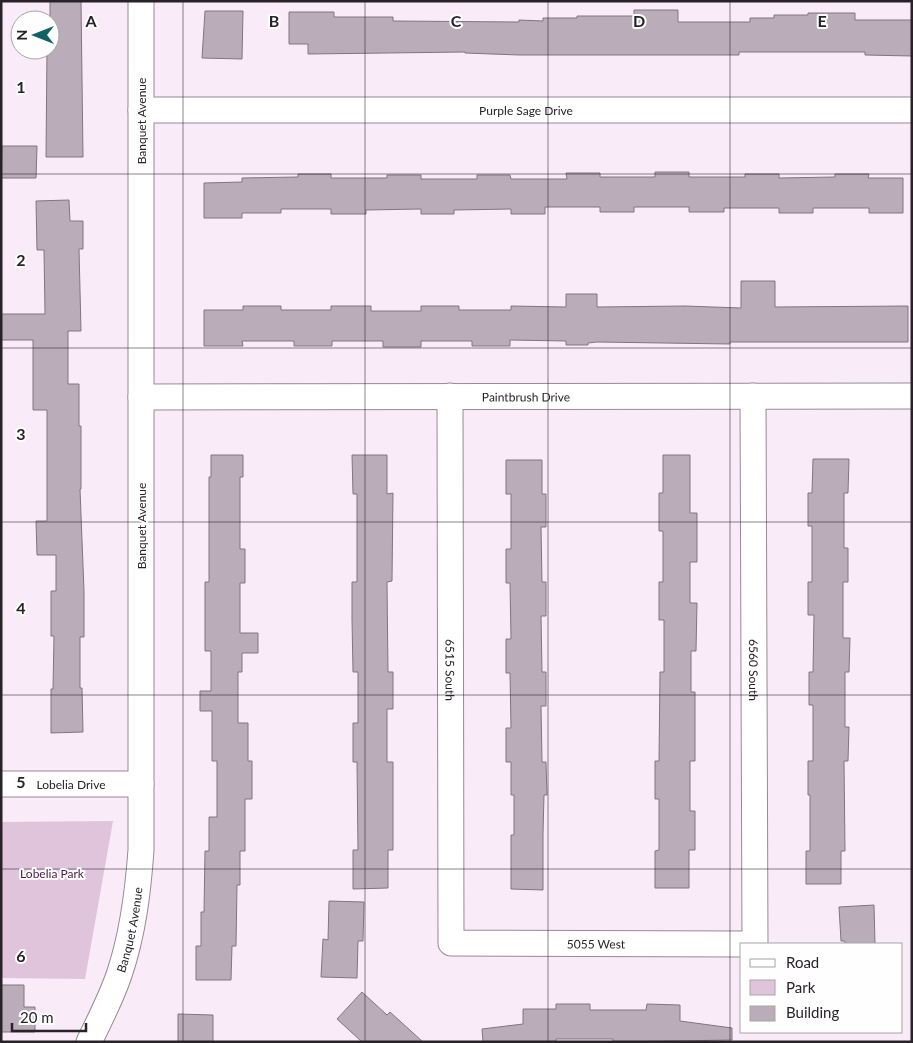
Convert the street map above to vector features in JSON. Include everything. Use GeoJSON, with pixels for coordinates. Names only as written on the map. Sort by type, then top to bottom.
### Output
{"type":"FeatureCollection","features":[{"type":"Feature","properties":{"kind":"street","name":"Banquet Avenue"},"geometry":{"type":"LineString","coordinates":[[89,1042],[108,1003],[119,974],[135,911],[141,850],[141,1]]}},
{"type":"Feature","properties":{"kind":"street","name":"Purple Sage Drive"},"geometry":{"type":"LineString","coordinates":[[141,110],[912,110]]}},
{"type":"Feature","properties":{"kind":"street","name":"6515 South"},"geometry":{"type":"LineString","coordinates":[[450,396],[451,943]]}},
{"type":"Feature","properties":{"kind":"street","name":"6560 South"},"geometry":{"type":"LineString","coordinates":[[753,396],[755,943]]}},
{"type":"Feature","properties":{"kind":"street","name":"Paintbrush Drive"},"geometry":{"type":"LineString","coordinates":[[141,397],[912,396]]}},
{"type":"Feature","properties":{"kind":"street","name":"Lobelia Drive"},"geometry":{"type":"LineString","coordinates":[[1,784],[141,784]]}},
{"type":"Feature","properties":{"kind":"street","name":"5055 West"},"geometry":{"type":"LineString","coordinates":[[451,943],[740,944]]}},
{"type":"Feature","properties":{"kind":"green space","name":"Lobelia Park"},"geometry":{"type":"Polygon","coordinates":[[[113,821],[85,979],[1,978],[1,822],[113,821]]]}},
{"type":"Feature","properties":{"kind":"building"},"geometry":{"type":"Polygon","coordinates":[[[50,1],[81,1],[83,157],[46,157],[47,60],[60,60],[60,10],[50,10],[50,1]]]}},
{"type":"Feature","properties":{"kind":"building"},"geometry":{"type":"Polygon","coordinates":[[[634,10],[678,10],[678,22],[750,22],[750,18],[774,18],[774,15],[808,15],[808,13],[855,13],[855,20],[912,20],[912,56],[865,55],[865,52],[739,52],[739,55],[519,55],[465,52],[308,54],[308,44],[289,44],[289,12],[334,12],[334,17],[393,17],[393,21],[519,22],[519,20],[543,21],[543,18],[577,18],[577,16],[634,16],[634,10]]]}},
{"type":"Feature","properties":{"kind":"building"},"geometry":{"type":"Polygon","coordinates":[[[205,11],[243,11],[242,59],[202,58],[205,11]]]}},
{"type":"Feature","properties":{"kind":"building"},"geometry":{"type":"Polygon","coordinates":[[[2,146],[37,146],[36,178],[1,178],[2,146]]]}},
{"type":"Feature","properties":{"kind":"building"},"geometry":{"type":"Polygon","coordinates":[[[655,172],[689,172],[689,177],[745,177],[745,174],[779,174],[779,178],[835,177],[835,174],[869,174],[868,178],[903,178],[903,213],[869,213],[869,208],[813,208],[813,213],[779,213],[779,208],[724,208],[724,212],[689,212],[689,207],[634,207],[634,212],[600,212],[600,207],[545,207],[545,214],[511,214],[511,209],[454,210],[454,214],[421,214],[421,209],[366,210],[366,214],[331,214],[331,209],[281,209],[281,213],[242,213],[242,218],[204,218],[204,183],[242,182],[242,178],[298,177],[298,174],[331,174],[331,178],[387,178],[387,175],[421,175],[421,179],[477,179],[477,175],[510,175],[511,179],[567,179],[566,173],[600,173],[600,177],[655,177],[655,172]]]}},
{"type":"Feature","properties":{"kind":"building"},"geometry":{"type":"Polygon","coordinates":[[[69,200],[70,221],[83,221],[83,249],[79,249],[81,331],[68,331],[68,384],[79,384],[79,426],[81,426],[80,489],[84,637],[80,637],[80,688],[82,688],[83,732],[51,733],[54,636],[51,636],[51,591],[56,591],[56,555],[37,555],[36,521],[47,521],[47,410],[33,410],[33,340],[1,340],[1,314],[45,314],[44,250],[37,250],[36,201],[69,200]]]}},
{"type":"Feature","properties":{"kind":"building"},"geometry":{"type":"Polygon","coordinates":[[[741,281],[775,281],[775,307],[908,306],[908,342],[730,342],[730,344],[597,342],[588,343],[588,345],[566,345],[566,341],[510,340],[510,346],[472,346],[472,341],[421,341],[421,347],[383,347],[383,341],[332,341],[332,346],[294,346],[294,341],[242,341],[243,346],[204,346],[204,310],[243,310],[243,306],[281,306],[281,310],[331,310],[331,306],[371,306],[371,311],[421,311],[421,306],[459,306],[459,310],[511,310],[511,306],[566,307],[566,294],[597,294],[597,307],[685,306],[741,308],[741,281]]]}},
{"type":"Feature","properties":{"kind":"building"},"geometry":{"type":"Polygon","coordinates":[[[211,455],[243,455],[243,477],[240,477],[240,549],[245,549],[245,583],[240,583],[240,633],[258,633],[258,653],[242,653],[242,672],[238,672],[238,723],[248,723],[248,761],[252,761],[252,799],[245,799],[245,851],[240,851],[240,885],[237,885],[236,946],[232,946],[231,980],[196,980],[196,946],[201,946],[201,912],[204,912],[205,851],[209,851],[209,817],[217,817],[217,761],[212,761],[212,711],[200,711],[200,691],[211,691],[211,651],[205,651],[205,582],[209,582],[209,477],[211,477],[211,455]]]}},
{"type":"Feature","properties":{"kind":"building"},"geometry":{"type":"Polygon","coordinates":[[[352,455],[387,455],[387,494],[393,493],[392,581],[387,582],[388,672],[393,672],[393,709],[387,709],[387,762],[393,762],[393,850],[388,850],[388,888],[353,889],[353,850],[358,850],[357,762],[353,762],[353,723],[358,723],[358,672],[353,672],[352,582],[357,582],[357,494],[353,494],[352,455]]]}},
{"type":"Feature","properties":{"kind":"building"},"geometry":{"type":"Polygon","coordinates":[[[663,455],[690,455],[690,513],[697,513],[697,562],[690,562],[690,603],[697,603],[696,651],[691,651],[691,692],[695,692],[695,761],[690,761],[690,811],[695,811],[695,850],[689,850],[689,888],[655,888],[655,851],[659,850],[659,799],[655,799],[655,761],[659,761],[660,672],[664,672],[664,620],[659,620],[659,582],[663,582],[663,531],[659,531],[659,493],[663,493],[663,455]]]}},
{"type":"Feature","properties":{"kind":"building"},"geometry":{"type":"Polygon","coordinates":[[[813,459],[849,459],[848,493],[844,493],[844,548],[848,548],[848,582],[843,582],[843,638],[850,638],[849,672],[845,672],[845,727],[849,727],[848,761],[844,761],[845,851],[841,851],[841,884],[806,884],[806,851],[810,851],[808,761],[813,761],[813,705],[809,705],[809,672],[813,672],[814,615],[808,615],[808,582],[812,582],[812,526],[808,526],[808,493],[812,493],[813,459]]]}},
{"type":"Feature","properties":{"kind":"building"},"geometry":{"type":"Polygon","coordinates":[[[506,460],[542,460],[542,494],[546,494],[546,527],[541,527],[542,582],[546,582],[546,616],[541,616],[542,672],[546,672],[546,706],[541,706],[542,762],[546,762],[547,795],[544,795],[543,890],[511,889],[511,835],[514,835],[514,795],[511,795],[511,762],[506,762],[506,728],[511,728],[510,673],[506,673],[506,639],[511,639],[510,583],[506,583],[506,549],[511,549],[511,494],[506,494],[506,460]]]}},
{"type":"Feature","properties":{"kind":"building"},"geometry":{"type":"Polygon","coordinates":[[[329,901],[364,902],[363,941],[358,941],[357,978],[321,977],[323,939],[328,940],[329,901]]]}},
{"type":"Feature","properties":{"kind":"building"},"geometry":{"type":"Polygon","coordinates":[[[874,905],[875,943],[845,943],[845,941],[841,941],[839,907],[874,905]]]}},
{"type":"Feature","properties":{"kind":"building"},"geometry":{"type":"Polygon","coordinates":[[[1,985],[24,985],[24,1007],[35,1007],[35,1032],[1,1032],[1,985]]]}},
{"type":"Feature","properties":{"kind":"building"},"geometry":{"type":"Polygon","coordinates":[[[362,992],[387,1015],[390,1012],[423,1042],[362,1042],[337,1019],[362,992]]]}},
{"type":"Feature","properties":{"kind":"building"},"geometry":{"type":"Polygon","coordinates":[[[556,1004],[590,1004],[590,1010],[646,1010],[647,1004],[680,1005],[680,1021],[732,1028],[732,1040],[613,1042],[613,1039],[556,1039],[556,1042],[483,1042],[482,1029],[523,1024],[523,1009],[556,1009],[556,1004]]]}},
{"type":"Feature","properties":{"kind":"building"},"geometry":{"type":"Polygon","coordinates":[[[178,1014],[213,1015],[213,1042],[178,1042],[178,1014]]]}}]}
